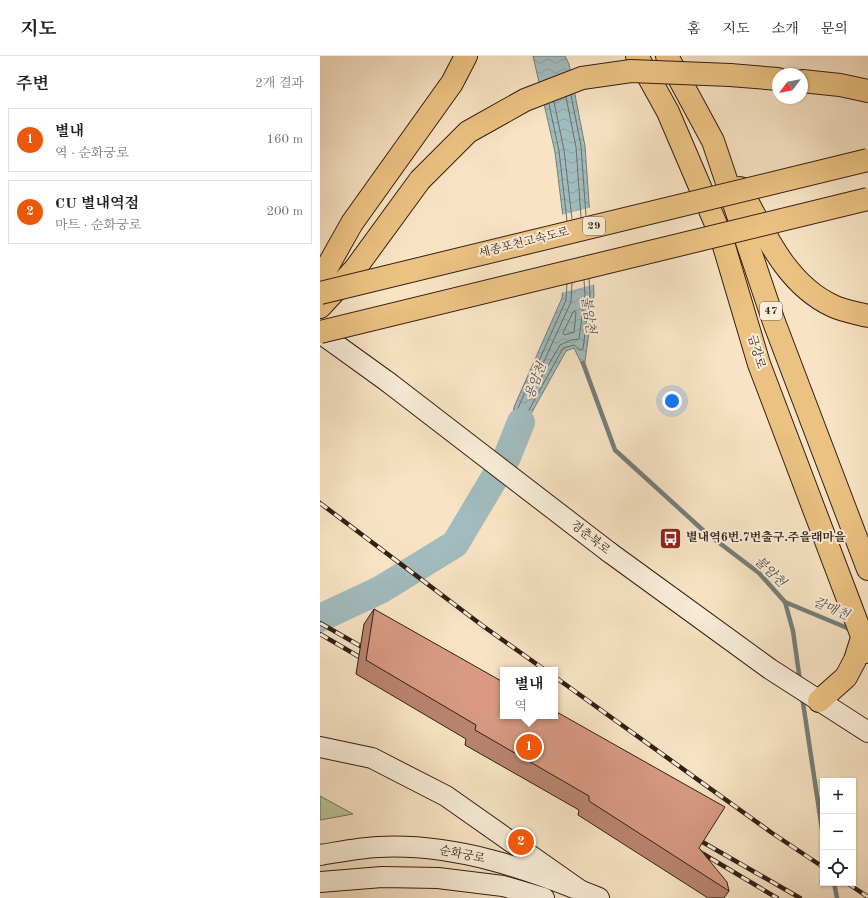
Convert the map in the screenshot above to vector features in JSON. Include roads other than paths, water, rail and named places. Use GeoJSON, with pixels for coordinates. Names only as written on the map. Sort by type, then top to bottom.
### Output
{"type":"FeatureCollection","features":[{"type":"Feature","properties":{"kind":"highway"},"geometry":{"type":"LineString","coordinates":[[320,280],[352,223],[399,154],[452,83],[466,56]]}},
{"type":"Feature","properties":{"kind":"highway","name":"금강로"},"geometry":{"type":"LineString","coordinates":[[637,56],[668,112],[721,236],[759,364],[865,645]]}},
{"type":"Feature","properties":{"kind":"highway","name":"47"},"geometry":{"type":"LineString","coordinates":[[667,56],[713,141],[774,322],[868,569]]}},
{"type":"Feature","properties":{"kind":"highway"},"geometry":{"type":"LineString","coordinates":[[320,307],[355,269],[420,180],[468,132],[525,100],[582,78],[631,71],[730,75],[772,78]]}},
{"type":"Feature","properties":{"kind":"highway"},"geometry":{"type":"LineString","coordinates":[[808,81],[840,84],[868,91]]}},
{"type":"Feature","properties":{"kind":"highway"},"geometry":{"type":"LineString","coordinates":[[713,141],[780,260],[802,286],[817,298],[834,307],[868,316]]}},
{"type":"Feature","properties":{"kind":"highway","name":"세종포천고속도로"},"geometry":{"type":"LineString","coordinates":[[320,293],[868,160]]}},
{"type":"Feature","properties":{"kind":"highway"},"geometry":{"type":"LineString","coordinates":[[320,333],[868,199]]}},
{"type":"Feature","properties":{"kind":"highway"},"geometry":{"type":"LineString","coordinates":[[819,701],[846,677],[854,660],[865,645]]}},
{"type":"Feature","properties":{"kind":"street","name":"경춘북로"},"geometry":{"type":"LineString","coordinates":[[320,333],[388,382],[609,552],[770,669],[868,732]]}},
{"type":"Feature","properties":{"kind":"street"},"geometry":{"type":"LineString","coordinates":[[320,747],[372,758],[446,796],[590,894]]}},
{"type":"Feature","properties":{"kind":"street","name":"순화궁로"},"geometry":{"type":"LineString","coordinates":[[320,855],[378,847],[442,849],[506,864],[590,894]]}},
{"type":"Feature","properties":{"kind":"street","name":"순화궁로"},"geometry":{"type":"LineString","coordinates":[[320,882],[382,877],[438,878],[503,886],[544,898]]}},
{"type":"Feature","properties":{"kind":"water"},"geometry":{"type":"Polygon","coordinates":[[[533,56],[565,56],[569,64],[585,146],[594,294],[584,369],[574,348],[566,351],[507,457],[514,407],[562,298],[566,242],[555,152],[533,56]]]}},
{"type":"Feature","properties":{"kind":"waterway","name":"불암천"},"geometry":{"type":"LineString","coordinates":[[583,363],[615,450],[705,532],[759,573],[785,602],[793,631],[800,681]]}},
{"type":"Feature","properties":{"kind":"waterway","name":"용암천"},"geometry":{"type":"LineString","coordinates":[[320,618],[380,590],[455,544],[507,457],[521,422]]}},
{"type":"Feature","properties":{"kind":"waterway","name":"갈매천"},"geometry":{"type":"LineString","coordinates":[[785,602],[852,630]]}},
{"type":"Feature","properties":{"kind":"waterway","name":"불암천"},"geometry":{"type":"LineString","coordinates":[[802,696],[820,816]]}},
{"type":"Feature","properties":{"kind":"waterway","name":"불암천"},"geometry":{"type":"LineString","coordinates":[[835,886],[837,898]]}},
{"type":"Feature","properties":{"kind":"railway"},"geometry":{"type":"LineString","coordinates":[[320,503],[483,626],[541,667]]}},
{"type":"Feature","properties":{"kind":"railway"},"geometry":{"type":"LineString","coordinates":[[320,623],[369,651]]}},
{"type":"Feature","properties":{"kind":"railway"},"geometry":{"type":"LineString","coordinates":[[320,634],[368,662]]}},
{"type":"Feature","properties":{"kind":"railway"},"geometry":{"type":"LineString","coordinates":[[558,679],[772,833],[820,865]]}},
{"type":"Feature","properties":{"kind":"railway"},"geometry":{"type":"LineString","coordinates":[[692,836],[800,898]]}},
{"type":"Feature","properties":{"kind":"railway"},"geometry":{"type":"LineString","coordinates":[[695,849],[777,898]]}},
{"type":"Feature","properties":{"kind":"railway"},"geometry":{"type":"LineString","coordinates":[[852,886],[868,897]]}},
{"type":"Feature","properties":{"kind":"place","name":"별내역6번.7번출구.주을래마을"},"geometry":{"type":"Point","coordinates":[670,538]}},
{"type":"Feature","properties":{"kind":"place","name":"별내"},"geometry":{"type":"Point","coordinates":[529,747]}},
{"type":"Feature","properties":{"kind":"place","name":"CU 별내역점"},"geometry":{"type":"Point","coordinates":[521,842]}}]}
